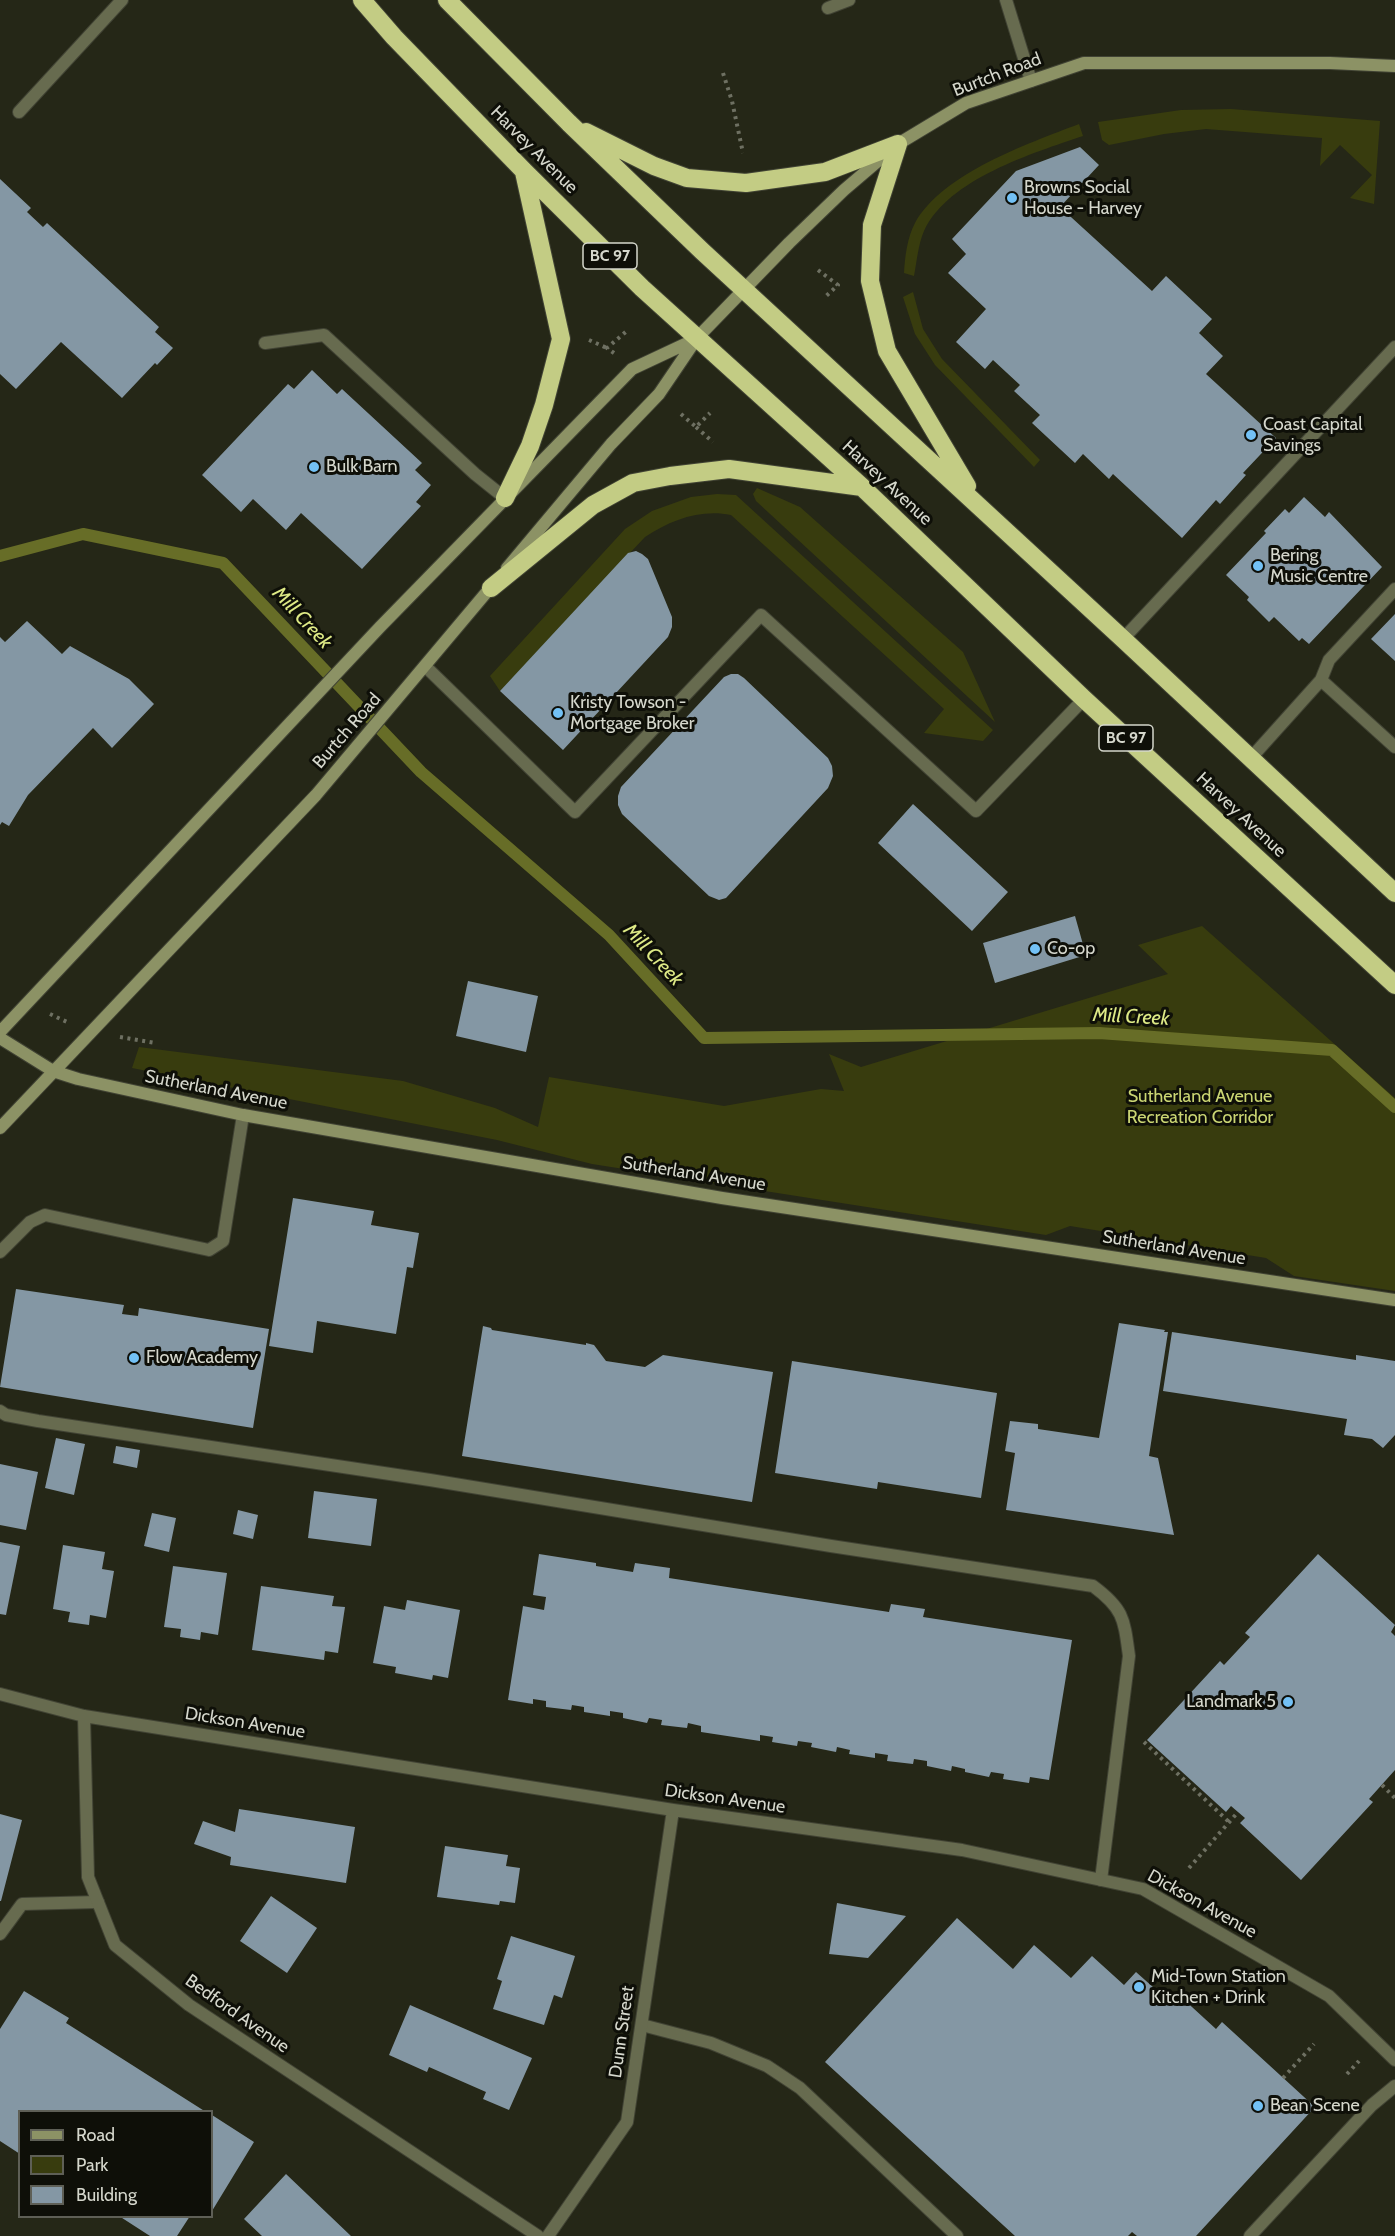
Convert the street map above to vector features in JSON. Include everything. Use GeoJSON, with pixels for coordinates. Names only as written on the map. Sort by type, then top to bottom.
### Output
{"type":"FeatureCollection","features":[{"type":"Feature","properties":{"kind":"highway","name":"Harvey Avenue"},"geometry":{"type":"LineString","coordinates":[[362,0],[394,37],[524,171],[642,288],[862,487],[1084,699],[1395,985]]}},
{"type":"Feature","properties":{"kind":"highway"},"geometry":{"type":"LineString","coordinates":[[447,0],[569,123],[744,289],[1395,893]]}},
{"type":"Feature","properties":{"kind":"highway"},"geometry":{"type":"LineString","coordinates":[[569,123],[654,166],[687,178],[746,183],[825,172],[898,144]]}},
{"type":"Feature","properties":{"kind":"highway"},"geometry":{"type":"LineString","coordinates":[[898,144],[872,225],[870,281],[887,351],[977,503]]}},
{"type":"Feature","properties":{"kind":"highway"},"geometry":{"type":"LineString","coordinates":[[505,498],[530,446],[544,405],[561,339],[524,171]]}},
{"type":"Feature","properties":{"kind":"highway"},"geometry":{"type":"LineString","coordinates":[[490,588],[593,504],[633,483],[729,469],[862,487]]}},
{"type":"Feature","properties":{"kind":"main road","name":"Burtch Road"},"geometry":{"type":"LineString","coordinates":[[0,1128],[316,795],[426,667],[611,444],[659,394],[697,338],[844,190],[898,144],[966,103],[1084,63],[1330,63],[1395,66]]}},
{"type":"Feature","properties":{"kind":"main road","name":"Burtch Road"},"geometry":{"type":"LineString","coordinates":[[0,1032],[380,627],[632,369],[697,338]]}},
{"type":"Feature","properties":{"kind":"main road","name":"Sutherland Avenue"},"geometry":{"type":"LineString","coordinates":[[0,1038],[53,1071],[121,1090],[243,1115],[722,1198],[1395,1300]]}},
{"type":"Feature","properties":{"kind":"street"},"geometry":{"type":"LineString","coordinates":[[19,112],[122,0]]}},
{"type":"Feature","properties":{"kind":"street"},"geometry":{"type":"LineString","coordinates":[[828,8],[849,0]]}},
{"type":"Feature","properties":{"kind":"street"},"geometry":{"type":"LineString","coordinates":[[1006,0],[1031,81]]}},
{"type":"Feature","properties":{"kind":"street"},"geometry":{"type":"LineString","coordinates":[[265,343],[324,335],[475,474],[505,498]]}},
{"type":"Feature","properties":{"kind":"street"},"geometry":{"type":"LineString","coordinates":[[1123,639],[1395,347]]}},
{"type":"Feature","properties":{"kind":"street"},"geometry":{"type":"LineString","coordinates":[[1250,759],[1320,680],[1329,660],[1395,589]]}},
{"type":"Feature","properties":{"kind":"street"},"geometry":{"type":"LineString","coordinates":[[426,667],[575,812],[761,615],[976,811],[1084,699]]}},
{"type":"Feature","properties":{"kind":"street"},"geometry":{"type":"LineString","coordinates":[[1320,680],[1395,747]]}},
{"type":"Feature","properties":{"kind":"street"},"geometry":{"type":"LineString","coordinates":[[0,1252],[30,1222],[45,1215],[209,1250],[223,1241],[243,1115]]}},
{"type":"Feature","properties":{"kind":"street"},"geometry":{"type":"LineString","coordinates":[[0,1411],[6,1415],[38,1421],[430,1480],[831,1546],[1093,1586],[1108,1597],[1125,1620],[1129,1656],[1101,1880]]}},
{"type":"Feature","properties":{"kind":"street","name":"Dickson Avenue"},"geometry":{"type":"LineString","coordinates":[[0,1694],[84,1716],[673,1810],[962,1850],[1143,1889],[1329,1996],[1395,2060]]}},
{"type":"Feature","properties":{"kind":"street","name":"Bedford Avenue"},"geometry":{"type":"LineString","coordinates":[[84,1716],[88,1877],[115,1945],[189,2005],[538,2236]]}},
{"type":"Feature","properties":{"kind":"street","name":"Dunn Street"},"geometry":{"type":"LineString","coordinates":[[548,2236],[627,2122],[673,1810]]}},
{"type":"Feature","properties":{"kind":"street"},"geometry":{"type":"LineString","coordinates":[[0,1934],[22,1904],[98,1902]]}},
{"type":"Feature","properties":{"kind":"street"},"geometry":{"type":"LineString","coordinates":[[642,2025],[711,2043],[767,2066],[800,2088],[957,2236]]}},
{"type":"Feature","properties":{"kind":"street"},"geometry":{"type":"LineString","coordinates":[[1251,2236],[1371,2105],[1395,2086]]}},
{"type":"Feature","properties":{"kind":"path"},"geometry":{"type":"LineString","coordinates":[[723,73],[732,101],[744,160]]}},
{"type":"Feature","properties":{"kind":"path"},"geometry":{"type":"LineString","coordinates":[[818,270],[838,285],[824,298]]}},
{"type":"Feature","properties":{"kind":"path"},"geometry":{"type":"LineString","coordinates":[[607,348],[628,330]]}},
{"type":"Feature","properties":{"kind":"path"},"geometry":{"type":"LineString","coordinates":[[580,337],[607,348],[621,360]]}},
{"type":"Feature","properties":{"kind":"path"},"geometry":{"type":"LineString","coordinates":[[696,427],[710,413]]}},
{"type":"Feature","properties":{"kind":"path"},"geometry":{"type":"LineString","coordinates":[[681,414],[716,445]]}},
{"type":"Feature","properties":{"kind":"path"},"geometry":{"type":"LineString","coordinates":[[1121,1720],[1230,1822]]}},
{"type":"Feature","properties":{"kind":"path"},"geometry":{"type":"LineString","coordinates":[[1382,1785],[1395,1798]]}},
{"type":"Feature","properties":{"kind":"path"},"geometry":{"type":"LineString","coordinates":[[1189,1869],[1238,1812]]}},
{"type":"Feature","properties":{"kind":"path"},"geometry":{"type":"LineString","coordinates":[[1284,2078],[1314,2044]]}},
{"type":"Feature","properties":{"kind":"green space"},"geometry":{"type":"Polygon","coordinates":[[[1231,109],[1380,121],[1374,204],[1350,198],[1372,175],[1340,145],[1320,166],[1322,138],[1206,129],[1164,134],[1109,145],[1102,140],[1098,122],[1181,110],[1231,109]]]}},
{"type":"Feature","properties":{"kind":"green space"},"geometry":{"type":"Polygon","coordinates":[[[1079,124],[1083,136],[994,170],[952,197],[936,213],[924,231],[914,276],[904,273],[912,229],[928,205],[945,189],[988,162],[1079,124]]]}},
{"type":"Feature","properties":{"kind":"green space"},"geometry":{"type":"Polygon","coordinates":[[[913,292],[923,329],[942,359],[1040,460],[1034,467],[935,365],[915,334],[903,297],[913,292]]]}},
{"type":"Feature","properties":{"kind":"green space"},"geometry":{"type":"Polygon","coordinates":[[[757,488],[800,507],[963,652],[995,722],[756,501],[753,494],[757,488]]]}},
{"type":"Feature","properties":{"kind":"green space"},"geometry":{"type":"Polygon","coordinates":[[[717,494],[736,495],[993,730],[983,741],[924,733],[944,709],[731,515],[719,514],[686,517],[645,537],[500,691],[490,676],[625,529],[652,511],[691,497],[717,494]]]}},
{"type":"Feature","properties":{"kind":"green space","name":"Sutherland Avenue Recreation Corridor"},"geometry":{"type":"Polygon","coordinates":[[[1202,926],[1395,1098],[1395,1291],[1294,1276],[1266,1258],[1070,1226],[1046,1235],[592,1164],[497,1140],[132,1068],[139,1047],[403,1081],[495,1108],[538,1127],[549,1077],[724,1106],[821,1089],[844,1091],[829,1054],[861,1067],[1168,974],[1138,945],[1202,926]]]}},
{"type":"Feature","properties":{"kind":"building"},"geometry":{"type":"Polygon","coordinates":[[[1080,147],[1099,165],[1060,207],[1152,291],[1166,276],[1212,319],[1199,333],[1223,356],[1206,374],[1276,438],[1243,473],[1246,475],[1220,504],[1216,500],[1182,538],[1113,474],[1109,479],[1083,454],[1075,463],[1032,423],[1040,415],[1014,391],[1020,385],[993,360],[985,369],[956,342],[986,309],[948,273],[966,254],[952,239],[1016,171],[1080,147]]]}},
{"type":"Feature","properties":{"kind":"building"},"geometry":{"type":"Polygon","coordinates":[[[0,179],[31,208],[27,212],[43,227],[47,223],[159,327],[155,332],[173,348],[157,365],[155,363],[122,398],[61,342],[16,389],[0,374],[0,179]]]}},
{"type":"Feature","properties":{"kind":"building","name":"Bulk Barn"},"geometry":{"type":"Polygon","coordinates":[[[312,370],[337,394],[342,389],[422,463],[415,470],[431,485],[416,502],[421,506],[362,569],[301,513],[286,530],[253,499],[241,512],[202,475],[288,384],[294,389],[312,370]]]}},
{"type":"Feature","properties":{"kind":"building"},"geometry":{"type":"Polygon","coordinates":[[[1304,497],[1325,517],[1329,512],[1382,567],[1309,644],[1302,638],[1299,641],[1274,617],[1269,622],[1247,600],[1249,597],[1226,575],[1266,533],[1264,531],[1285,509],[1289,513],[1304,497]]]}},
{"type":"Feature","properties":{"kind":"building"},"geometry":{"type":"Polygon","coordinates":[[[636,551],[648,559],[672,617],[672,627],[668,637],[563,750],[500,691],[628,553],[636,551]]]}},
{"type":"Feature","properties":{"kind":"building"},"geometry":{"type":"Polygon","coordinates":[[[1395,614],[1395,661],[1371,639],[1395,614]]]}},
{"type":"Feature","properties":{"kind":"building"},"geometry":{"type":"Polygon","coordinates":[[[27,621],[62,654],[70,646],[129,679],[154,704],[112,748],[93,728],[28,795],[9,826],[2,822],[0,825],[0,637],[5,642],[27,621]]]}},
{"type":"Feature","properties":{"kind":"building"},"geometry":{"type":"Polygon","coordinates":[[[738,674],[744,678],[828,758],[833,776],[828,788],[726,898],[719,900],[709,896],[622,814],[618,805],[618,796],[621,787],[724,677],[738,674]]]}},
{"type":"Feature","properties":{"kind":"building"},"geometry":{"type":"Polygon","coordinates":[[[913,804],[1008,892],[972,931],[878,843],[913,804]]]}},
{"type":"Feature","properties":{"kind":"building","name":"Co-op"},"geometry":{"type":"Polygon","coordinates":[[[1075,916],[1086,955],[995,983],[983,943],[1075,916]]]}},
{"type":"Feature","properties":{"kind":"building"},"geometry":{"type":"Polygon","coordinates":[[[468,981],[538,996],[526,1052],[456,1036],[468,981]]]}},
{"type":"Feature","properties":{"kind":"building"},"geometry":{"type":"Polygon","coordinates":[[[293,1198],[374,1211],[371,1225],[419,1233],[413,1268],[407,1267],[396,1334],[317,1321],[313,1353],[269,1346],[293,1198]]]}},
{"type":"Feature","properties":{"kind":"building","name":"Flow Academy"},"geometry":{"type":"Polygon","coordinates":[[[16,1289],[124,1305],[122,1314],[138,1316],[139,1308],[269,1329],[253,1428],[0,1387],[16,1289]]]}},
{"type":"Feature","properties":{"kind":"building"},"geometry":{"type":"Polygon","coordinates":[[[1119,1323],[1168,1332],[1149,1456],[1158,1458],[1174,1535],[1006,1510],[1015,1453],[1005,1451],[1010,1421],[1038,1424],[1038,1429],[1099,1438],[1119,1323]]]}},
{"type":"Feature","properties":{"kind":"building"},"geometry":{"type":"Polygon","coordinates":[[[483,1326],[492,1330],[594,1345],[606,1361],[645,1367],[663,1355],[773,1372],[752,1502],[462,1456],[483,1326]]]}},
{"type":"Feature","properties":{"kind":"building"},"geometry":{"type":"Polygon","coordinates":[[[1172,1332],[1356,1360],[1356,1355],[1395,1361],[1395,1435],[1383,1448],[1372,1439],[1344,1435],[1347,1419],[1163,1391],[1172,1332]]]}},
{"type":"Feature","properties":{"kind":"building"},"geometry":{"type":"Polygon","coordinates":[[[792,1361],[997,1393],[981,1498],[878,1482],[877,1489],[775,1473],[792,1361]]]}},
{"type":"Feature","properties":{"kind":"building"},"geometry":{"type":"Polygon","coordinates":[[[56,1438],[85,1444],[74,1495],[45,1488],[56,1438]]]}},
{"type":"Feature","properties":{"kind":"building"},"geometry":{"type":"Polygon","coordinates":[[[116,1446],[140,1450],[137,1468],[113,1463],[116,1446]]]}},
{"type":"Feature","properties":{"kind":"building"},"geometry":{"type":"Polygon","coordinates":[[[0,1464],[38,1472],[26,1530],[0,1525],[0,1464]]]}},
{"type":"Feature","properties":{"kind":"building"},"geometry":{"type":"Polygon","coordinates":[[[314,1491],[377,1499],[371,1546],[308,1538],[314,1491]]]}},
{"type":"Feature","properties":{"kind":"building"},"geometry":{"type":"Polygon","coordinates":[[[238,1510],[258,1515],[253,1539],[233,1534],[238,1510]]]}},
{"type":"Feature","properties":{"kind":"building"},"geometry":{"type":"Polygon","coordinates":[[[152,1513],[176,1518],[169,1552],[144,1546],[152,1513]]]}},
{"type":"Feature","properties":{"kind":"building"},"geometry":{"type":"Polygon","coordinates":[[[0,1542],[20,1546],[6,1615],[0,1614],[0,1542]]]}},
{"type":"Feature","properties":{"kind":"building"},"geometry":{"type":"Polygon","coordinates":[[[63,1545],[105,1552],[102,1569],[114,1571],[106,1618],[90,1615],[89,1625],[68,1622],[70,1612],[53,1609],[63,1545]]]}},
{"type":"Feature","properties":{"kind":"building"},"geometry":{"type":"Polygon","coordinates":[[[539,1554],[596,1563],[596,1566],[633,1572],[635,1563],[670,1568],[669,1578],[889,1612],[891,1604],[925,1609],[923,1617],[1072,1640],[1049,1780],[1030,1777],[1029,1783],[1003,1779],[1004,1774],[991,1772],[989,1777],[965,1772],[965,1769],[952,1766],[951,1771],[927,1766],[927,1761],[914,1759],[913,1764],[887,1761],[888,1755],[875,1753],[875,1758],[849,1754],[850,1750],[837,1747],[836,1752],[811,1747],[812,1743],[798,1741],[797,1746],[772,1742],[773,1737],[760,1735],[760,1741],[701,1732],[701,1726],[688,1723],[687,1728],[661,1725],[662,1720],[649,1718],[647,1723],[623,1718],[623,1713],[610,1711],[610,1716],[584,1712],[584,1707],[572,1705],[571,1710],[546,1707],[546,1701],[533,1699],[533,1704],[508,1700],[523,1606],[544,1610],[546,1597],[533,1595],[539,1554]]]}},
{"type":"Feature","properties":{"kind":"building","name":"Landmark 5"},"geometry":{"type":"Polygon","coordinates":[[[1318,1554],[1395,1625],[1391,1632],[1395,1636],[1395,1770],[1369,1799],[1373,1802],[1301,1880],[1240,1823],[1245,1818],[1231,1806],[1226,1812],[1147,1740],[1220,1661],[1224,1665],[1250,1637],[1245,1633],[1318,1554]]]}},
{"type":"Feature","properties":{"kind":"building"},"geometry":{"type":"Polygon","coordinates":[[[173,1566],[227,1573],[218,1635],[201,1632],[200,1640],[180,1637],[181,1629],[164,1627],[173,1566]]]}},
{"type":"Feature","properties":{"kind":"building"},"geometry":{"type":"Polygon","coordinates":[[[261,1586],[334,1596],[332,1606],[345,1607],[338,1653],[325,1651],[324,1660],[252,1650],[261,1586]]]}},
{"type":"Feature","properties":{"kind":"building"},"geometry":{"type":"Polygon","coordinates":[[[407,1600],[460,1610],[448,1678],[433,1675],[432,1680],[395,1673],[396,1667],[373,1663],[384,1606],[405,1610],[407,1600]]]}},
{"type":"Feature","properties":{"kind":"building"},"geometry":{"type":"Polygon","coordinates":[[[239,1809],[355,1827],[346,1883],[230,1865],[231,1857],[194,1844],[203,1821],[235,1832],[239,1809]]]}},
{"type":"Feature","properties":{"kind":"building"},"geometry":{"type":"Polygon","coordinates":[[[0,1814],[22,1820],[1,1901],[0,1901],[0,1814]]]}},
{"type":"Feature","properties":{"kind":"building"},"geometry":{"type":"Polygon","coordinates":[[[445,1846],[508,1855],[506,1866],[520,1868],[515,1903],[500,1901],[499,1905],[437,1897],[445,1846]]]}},
{"type":"Feature","properties":{"kind":"building"},"geometry":{"type":"Polygon","coordinates":[[[271,1896],[317,1928],[287,1973],[240,1941],[271,1896]]]}},
{"type":"Feature","properties":{"kind":"building"},"geometry":{"type":"Polygon","coordinates":[[[837,1903],[906,1916],[868,1958],[829,1954],[837,1903]]]}},
{"type":"Feature","properties":{"kind":"building"},"geometry":{"type":"Polygon","coordinates":[[[957,1918],[1013,1969],[1034,1945],[1071,1978],[1092,1956],[1124,1985],[1136,1972],[1172,2004],[1180,1996],[1216,2029],[1222,2022],[1315,2107],[1196,2236],[1137,2236],[1132,2232],[1128,2236],[1015,2236],[825,2062],[957,1918]]]}},
{"type":"Feature","properties":{"kind":"building"},"geometry":{"type":"Polygon","coordinates":[[[511,1936],[575,1956],[562,1998],[554,1995],[544,2025],[493,2009],[502,1981],[497,1979],[511,1936]]]}},
{"type":"Feature","properties":{"kind":"building"},"geometry":{"type":"Polygon","coordinates":[[[24,1991],[69,2018],[66,2023],[203,2110],[18,2110],[18,2153],[0,2141],[0,2029],[24,1991]]]}},
{"type":"Feature","properties":{"kind":"building"},"geometry":{"type":"Polygon","coordinates":[[[410,2005],[532,2058],[509,2110],[483,2099],[486,2092],[429,2067],[427,2072],[389,2055],[410,2005]]]}},
{"type":"Feature","properties":{"kind":"building"},"geometry":{"type":"Polygon","coordinates":[[[213,2116],[254,2142],[213,2209],[213,2116]]]}},
{"type":"Feature","properties":{"kind":"building"},"geometry":{"type":"Polygon","coordinates":[[[286,2174],[351,2236],[262,2236],[244,2219],[286,2174]]]}},
{"type":"Feature","properties":{"kind":"building"},"geometry":{"type":"Polygon","coordinates":[[[122,2218],[189,2218],[177,2236],[150,2236],[122,2218]]]}},
{"type":"Feature","properties":{"kind":"waterway","name":"Mill Creek"},"geometry":{"type":"LineString","coordinates":[[0,556],[83,534],[223,563],[421,772],[609,935],[704,1038],[1099,1033],[1332,1050],[1395,1107]]}},
{"type":"Feature","properties":{"kind":"place","name":"Browns Social House - Harvey"},"geometry":{"type":"Point","coordinates":[1012,198]}},
{"type":"Feature","properties":{"kind":"place","name":"Coast Capital Savings"},"geometry":{"type":"Point","coordinates":[1251,435]}},
{"type":"Feature","properties":{"kind":"place","name":"Bulk Barn"},"geometry":{"type":"Point","coordinates":[314,467]}},
{"type":"Feature","properties":{"kind":"place","name":"Bering Music Centre"},"geometry":{"type":"Point","coordinates":[1258,566]}},
{"type":"Feature","properties":{"kind":"place","name":"Kristy Towson - Mortgage Broker"},"geometry":{"type":"Point","coordinates":[558,713]}},
{"type":"Feature","properties":{"kind":"place","name":"Co-op"},"geometry":{"type":"Point","coordinates":[1035,949]}},
{"type":"Feature","properties":{"kind":"place","name":"Flow Academy"},"geometry":{"type":"Point","coordinates":[134,1358]}},
{"type":"Feature","properties":{"kind":"place","name":"Landmark 5"},"geometry":{"type":"Point","coordinates":[1288,1702]}},
{"type":"Feature","properties":{"kind":"place","name":"Mid-Town Station Kitchen + Drink"},"geometry":{"type":"Point","coordinates":[1139,1987]}},
{"type":"Feature","properties":{"kind":"place","name":"Bean Scene"},"geometry":{"type":"Point","coordinates":[1258,2106]}}]}
